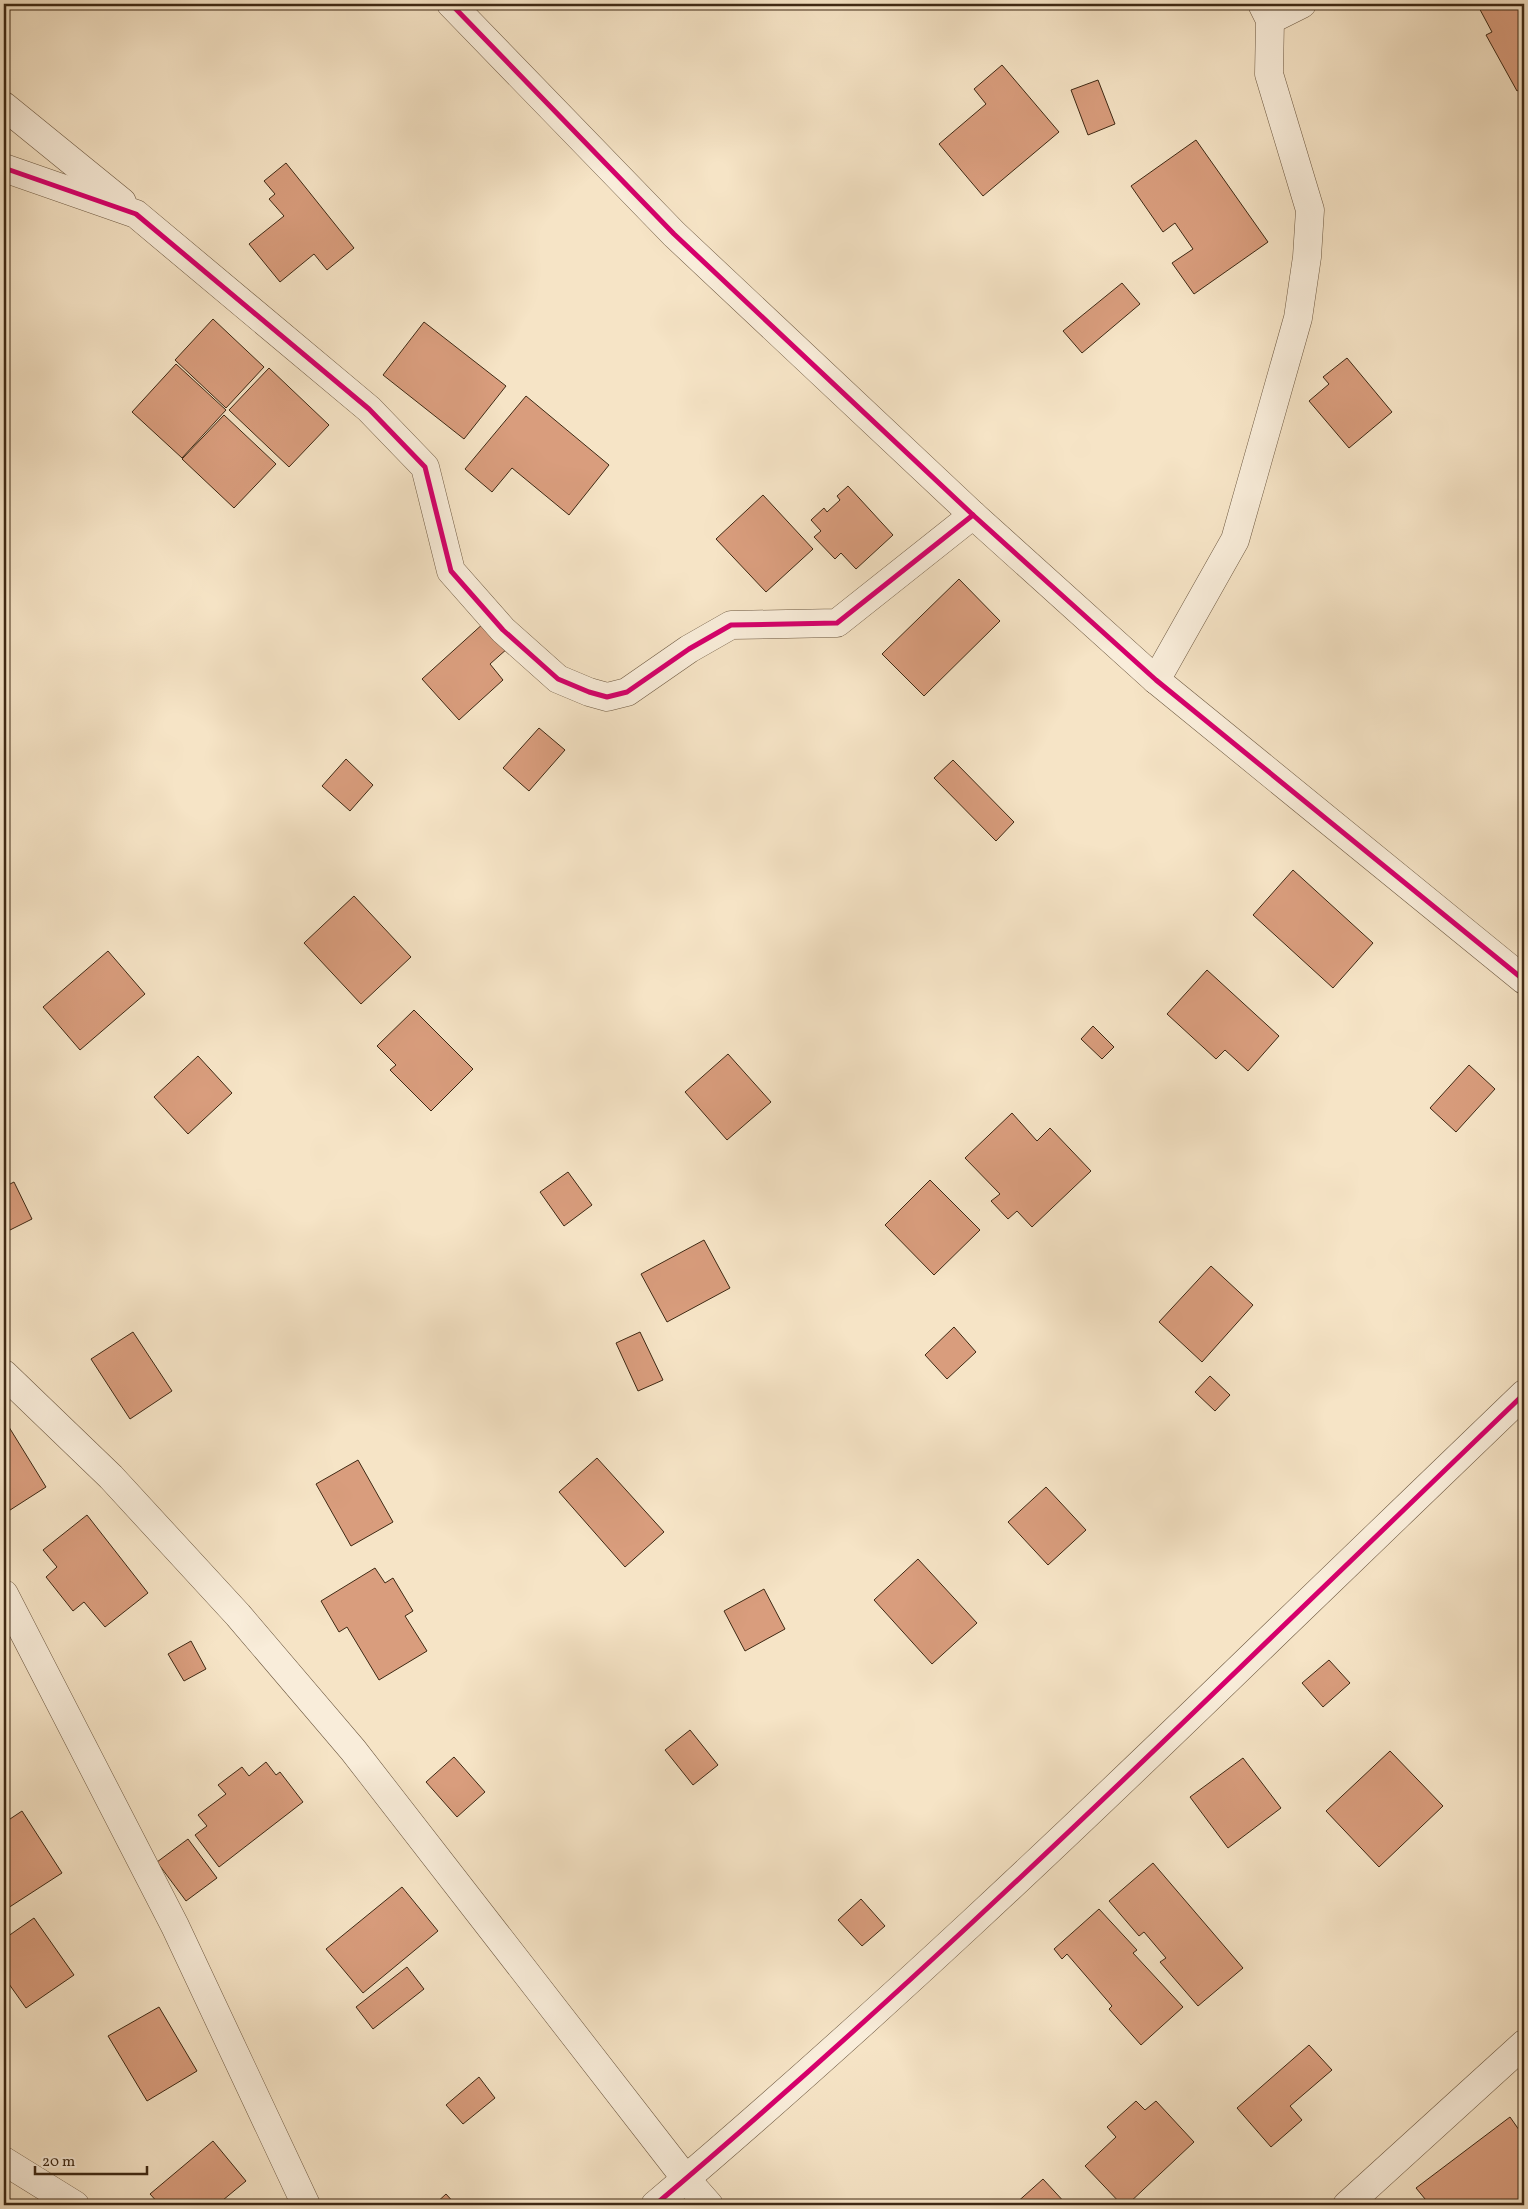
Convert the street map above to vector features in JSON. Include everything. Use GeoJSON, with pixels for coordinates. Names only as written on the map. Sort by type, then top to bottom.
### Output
{"type":"FeatureCollection","features":[{"type":"Feature","properties":{"kind":"street"},"geometry":{"type":"LineString","coordinates":[[451,4],[674,234],[973,515],[1156,680],[1524,980]]}},
{"type":"Feature","properties":{"kind":"street"},"geometry":{"type":"LineString","coordinates":[[1156,680],[1235,540],[1298,318],[1307,257],[1310,210],[1269,74],[1266,12],[1302,4]]}},
{"type":"Feature","properties":{"kind":"street"},"geometry":{"type":"LineString","coordinates":[[4,106],[369,409],[425,467],[451,571],[504,630],[558,679],[589,692],[607,697],[627,692],[689,649],[731,626],[837,624],[973,515]]}},
{"type":"Feature","properties":{"kind":"street"},"geometry":{"type":"LineString","coordinates":[[4,168],[136,214]]}},
{"type":"Feature","properties":{"kind":"street"},"geometry":{"type":"LineString","coordinates":[[4,1374],[111,1477],[238,1615],[353,1750],[708,2205]]}},
{"type":"Feature","properties":{"kind":"street"},"geometry":{"type":"LineString","coordinates":[[656,2205],[909,1982],[1102,1802],[1524,1394]]}},
{"type":"Feature","properties":{"kind":"street"},"geometry":{"type":"LineString","coordinates":[[4,1594],[174,1926],[306,2205]]}},
{"type":"Feature","properties":{"kind":"street"},"geometry":{"type":"LineString","coordinates":[[1347,2205],[1520,2056]]}},
{"type":"Feature","properties":{"kind":"street"},"geometry":{"type":"LineString","coordinates":[[4,2161],[75,2205]]}},
{"type":"Feature","properties":{"kind":"building"},"geometry":{"type":"Polygon","coordinates":[[[1477,4],[1524,4],[1524,87],[1517,91],[1486,35],[1492,32],[1477,4]]]}},
{"type":"Feature","properties":{"kind":"building"},"geometry":{"type":"Polygon","coordinates":[[[1002,65],[1059,132],[983,196],[939,144],[986,104],[974,89],[1002,65]]]}},
{"type":"Feature","properties":{"kind":"building"},"geometry":{"type":"Polygon","coordinates":[[[1098,80],[1115,124],[1088,135],[1071,90],[1098,80]]]}},
{"type":"Feature","properties":{"kind":"building"},"geometry":{"type":"Polygon","coordinates":[[[1196,140],[1268,242],[1194,294],[1172,263],[1193,249],[1175,223],[1163,232],[1131,186],[1196,140]]]}},
{"type":"Feature","properties":{"kind":"building"},"geometry":{"type":"Polygon","coordinates":[[[286,163],[354,248],[327,270],[314,254],[280,282],[249,244],[284,216],[269,199],[275,194],[264,181],[286,163]]]}},
{"type":"Feature","properties":{"kind":"building"},"geometry":{"type":"Polygon","coordinates":[[[1122,283],[1140,304],[1082,353],[1063,331],[1122,283]]]}},
{"type":"Feature","properties":{"kind":"building"},"geometry":{"type":"Polygon","coordinates":[[[213,319],[264,367],[226,408],[175,360],[213,319]]]}},
{"type":"Feature","properties":{"kind":"building"},"geometry":{"type":"Polygon","coordinates":[[[424,322],[506,386],[464,439],[383,375],[424,322]]]}},
{"type":"Feature","properties":{"kind":"building"},"geometry":{"type":"Polygon","coordinates":[[[1347,358],[1392,412],[1349,448],[1309,401],[1329,384],[1323,377],[1347,358]]]}},
{"type":"Feature","properties":{"kind":"building"},"geometry":{"type":"Polygon","coordinates":[[[176,364],[226,410],[182,458],[132,412],[176,364]]]}},
{"type":"Feature","properties":{"kind":"building"},"geometry":{"type":"Polygon","coordinates":[[[269,368],[329,425],[289,467],[229,410],[269,368]]]}},
{"type":"Feature","properties":{"kind":"building"},"geometry":{"type":"Polygon","coordinates":[[[526,396],[609,465],[569,515],[512,468],[492,492],[465,469],[526,396]]]}},
{"type":"Feature","properties":{"kind":"building"},"geometry":{"type":"Polygon","coordinates":[[[224,415],[276,464],[234,508],[182,459],[224,415]]]}},
{"type":"Feature","properties":{"kind":"building"},"geometry":{"type":"Polygon","coordinates":[[[848,486],[893,535],[856,569],[841,553],[835,559],[814,537],[821,531],[811,520],[824,508],[827,512],[840,500],[837,496],[848,486]]]}},
{"type":"Feature","properties":{"kind":"building"},"geometry":{"type":"Polygon","coordinates":[[[763,495],[813,549],[766,592],[716,539],[763,495]]]}},
{"type":"Feature","properties":{"kind":"building"},"geometry":{"type":"Polygon","coordinates":[[[959,579],[1000,621],[924,696],[882,654],[959,579]]]}},
{"type":"Feature","properties":{"kind":"building"},"geometry":{"type":"Polygon","coordinates":[[[485,622],[508,648],[490,664],[503,680],[459,720],[422,679],[485,622]]]}},
{"type":"Feature","properties":{"kind":"building"},"geometry":{"type":"Polygon","coordinates":[[[539,728],[565,750],[529,791],[503,768],[539,728]]]}},
{"type":"Feature","properties":{"kind":"building"},"geometry":{"type":"Polygon","coordinates":[[[346,759],[373,785],[350,811],[322,786],[346,759]]]}},
{"type":"Feature","properties":{"kind":"building"},"geometry":{"type":"Polygon","coordinates":[[[953,760],[1014,822],[996,841],[934,778],[953,760]]]}},
{"type":"Feature","properties":{"kind":"building"},"geometry":{"type":"Polygon","coordinates":[[[1293,870],[1373,943],[1333,988],[1253,915],[1293,870]]]}},
{"type":"Feature","properties":{"kind":"building"},"geometry":{"type":"Polygon","coordinates":[[[354,896],[411,957],[361,1004],[304,943],[354,896]]]}},
{"type":"Feature","properties":{"kind":"building"},"geometry":{"type":"Polygon","coordinates":[[[108,951],[145,994],[80,1050],[43,1007],[108,951]]]}},
{"type":"Feature","properties":{"kind":"building"},"geometry":{"type":"Polygon","coordinates":[[[1207,970],[1279,1036],[1248,1071],[1225,1050],[1216,1059],[1167,1014],[1207,970]]]}},
{"type":"Feature","properties":{"kind":"building"},"geometry":{"type":"Polygon","coordinates":[[[414,1010],[473,1069],[431,1111],[390,1070],[396,1065],[377,1046],[414,1010]]]}},
{"type":"Feature","properties":{"kind":"building"},"geometry":{"type":"Polygon","coordinates":[[[1093,1026],[1114,1047],[1102,1059],[1081,1039],[1093,1026]]]}},
{"type":"Feature","properties":{"kind":"building"},"geometry":{"type":"Polygon","coordinates":[[[728,1054],[771,1102],[727,1140],[685,1092],[728,1054]]]}},
{"type":"Feature","properties":{"kind":"building"},"geometry":{"type":"Polygon","coordinates":[[[198,1056],[232,1093],[188,1134],[154,1097],[198,1056]]]}},
{"type":"Feature","properties":{"kind":"building"},"geometry":{"type":"Polygon","coordinates":[[[1469,1065],[1495,1089],[1456,1132],[1430,1108],[1469,1065]]]}},
{"type":"Feature","properties":{"kind":"building"},"geometry":{"type":"Polygon","coordinates":[[[1012,1113],[1037,1141],[1050,1128],[1091,1171],[1032,1227],[1017,1211],[1008,1219],[991,1201],[1000,1194],[965,1158],[1012,1113]]]}},
{"type":"Feature","properties":{"kind":"building"},"geometry":{"type":"Polygon","coordinates":[[[568,1172],[592,1205],[564,1226],[540,1192],[568,1172]]]}},
{"type":"Feature","properties":{"kind":"building"},"geometry":{"type":"Polygon","coordinates":[[[930,1180],[980,1230],[934,1275],[885,1225],[930,1180]]]}},
{"type":"Feature","properties":{"kind":"building"},"geometry":{"type":"Polygon","coordinates":[[[14,1182],[32,1219],[4,1233],[4,1187],[14,1182]]]}},
{"type":"Feature","properties":{"kind":"building"},"geometry":{"type":"Polygon","coordinates":[[[704,1240],[730,1288],[667,1322],[641,1274],[704,1240]]]}},
{"type":"Feature","properties":{"kind":"building"},"geometry":{"type":"Polygon","coordinates":[[[1211,1266],[1253,1305],[1202,1362],[1159,1322],[1211,1266]]]}},
{"type":"Feature","properties":{"kind":"building"},"geometry":{"type":"Polygon","coordinates":[[[954,1327],[976,1352],[947,1379],[925,1355],[954,1327]]]}},
{"type":"Feature","properties":{"kind":"building"},"geometry":{"type":"Polygon","coordinates":[[[133,1332],[172,1391],[130,1419],[91,1359],[133,1332]]]}},
{"type":"Feature","properties":{"kind":"building"},"geometry":{"type":"Polygon","coordinates":[[[640,1332],[663,1380],[638,1391],[616,1343],[640,1332]]]}},
{"type":"Feature","properties":{"kind":"building"},"geometry":{"type":"Polygon","coordinates":[[[1210,1376],[1230,1395],[1215,1411],[1195,1392],[1210,1376]]]}},
{"type":"Feature","properties":{"kind":"building"},"geometry":{"type":"Polygon","coordinates":[[[4,1419],[46,1487],[7,1512],[4,1507],[4,1419]]]}},
{"type":"Feature","properties":{"kind":"building"},"geometry":{"type":"Polygon","coordinates":[[[597,1458],[664,1532],[625,1567],[559,1492],[597,1458]]]}},
{"type":"Feature","properties":{"kind":"building"},"geometry":{"type":"Polygon","coordinates":[[[358,1460],[393,1522],[351,1546],[316,1484],[358,1460]]]}},
{"type":"Feature","properties":{"kind":"building"},"geometry":{"type":"Polygon","coordinates":[[[1046,1487],[1086,1530],[1048,1565],[1008,1522],[1046,1487]]]}},
{"type":"Feature","properties":{"kind":"building"},"geometry":{"type":"Polygon","coordinates":[[[87,1515],[148,1593],[105,1627],[84,1602],[73,1611],[46,1577],[57,1567],[43,1550],[87,1515]]]}},
{"type":"Feature","properties":{"kind":"building"},"geometry":{"type":"Polygon","coordinates":[[[918,1559],[977,1623],[932,1664],[874,1600],[918,1559]]]}},
{"type":"Feature","properties":{"kind":"building"},"geometry":{"type":"Polygon","coordinates":[[[375,1568],[385,1583],[393,1578],[413,1611],[405,1616],[427,1651],[379,1680],[347,1627],[339,1632],[321,1601],[375,1568]]]}},
{"type":"Feature","properties":{"kind":"building"},"geometry":{"type":"Polygon","coordinates":[[[764,1589],[785,1629],[745,1651],[724,1611],[764,1589]]]}},
{"type":"Feature","properties":{"kind":"building"},"geometry":{"type":"Polygon","coordinates":[[[191,1641],[206,1669],[184,1681],[168,1654],[191,1641]]]}},
{"type":"Feature","properties":{"kind":"building"},"geometry":{"type":"Polygon","coordinates":[[[1329,1660],[1350,1683],[1323,1707],[1302,1683],[1329,1660]]]}},
{"type":"Feature","properties":{"kind":"building"},"geometry":{"type":"Polygon","coordinates":[[[690,1730],[718,1765],[693,1785],[665,1750],[690,1730]]]}},
{"type":"Feature","properties":{"kind":"building"},"geometry":{"type":"Polygon","coordinates":[[[1390,1751],[1443,1806],[1379,1867],[1326,1811],[1390,1751]]]}},
{"type":"Feature","properties":{"kind":"building"},"geometry":{"type":"Polygon","coordinates":[[[454,1757],[485,1792],[457,1817],[426,1782],[454,1757]]]}},
{"type":"Feature","properties":{"kind":"building"},"geometry":{"type":"Polygon","coordinates":[[[1243,1758],[1281,1808],[1228,1848],[1190,1797],[1243,1758]]]}},
{"type":"Feature","properties":{"kind":"building"},"geometry":{"type":"Polygon","coordinates":[[[266,1762],[276,1775],[280,1772],[303,1802],[219,1867],[195,1835],[207,1826],[198,1815],[226,1794],[218,1785],[242,1767],[249,1776],[266,1762]]]}},
{"type":"Feature","properties":{"kind":"building"},"geometry":{"type":"Polygon","coordinates":[[[22,1811],[62,1873],[8,1908],[4,1901],[4,1823],[22,1811]]]}},
{"type":"Feature","properties":{"kind":"building"},"geometry":{"type":"Polygon","coordinates":[[[188,1839],[217,1878],[186,1901],[157,1862],[188,1839]]]}},
{"type":"Feature","properties":{"kind":"building"},"geometry":{"type":"Polygon","coordinates":[[[1153,1863],[1243,1968],[1198,2006],[1160,1962],[1166,1958],[1144,1932],[1139,1936],[1109,1901],[1153,1863]]]}},
{"type":"Feature","properties":{"kind":"building"},"geometry":{"type":"Polygon","coordinates":[[[402,1887],[438,1931],[363,1993],[326,1949],[402,1887]]]}},
{"type":"Feature","properties":{"kind":"building"},"geometry":{"type":"Polygon","coordinates":[[[861,1899],[885,1926],[862,1946],[838,1920],[861,1899]]]}},
{"type":"Feature","properties":{"kind":"building"},"geometry":{"type":"Polygon","coordinates":[[[1099,1909],[1137,1950],[1133,1953],[1183,2007],[1141,2045],[1109,2009],[1112,2006],[1067,1954],[1062,1959],[1054,1949],[1099,1909]]]}},
{"type":"Feature","properties":{"kind":"building"},"geometry":{"type":"Polygon","coordinates":[[[34,1918],[74,1975],[26,2008],[4,1977],[4,1939],[34,1918]]]}},
{"type":"Feature","properties":{"kind":"building"},"geometry":{"type":"Polygon","coordinates":[[[407,1967],[424,1989],[373,2029],[356,2007],[407,1967]]]}},
{"type":"Feature","properties":{"kind":"building"},"geometry":{"type":"Polygon","coordinates":[[[159,2007],[197,2071],[147,2101],[108,2036],[159,2007]]]}},
{"type":"Feature","properties":{"kind":"building"},"geometry":{"type":"Polygon","coordinates":[[[1309,2045],[1332,2070],[1290,2106],[1302,2120],[1271,2147],[1237,2108],[1309,2045]]]}},
{"type":"Feature","properties":{"kind":"building"},"geometry":{"type":"Polygon","coordinates":[[[479,2077],[495,2098],[463,2124],[446,2105],[479,2077]]]}},
{"type":"Feature","properties":{"kind":"building"},"geometry":{"type":"Polygon","coordinates":[[[1136,2101],[1145,2110],[1156,2101],[1194,2142],[1127,2205],[1122,2205],[1085,2166],[1116,2137],[1107,2127],[1136,2101]]]}},
{"type":"Feature","properties":{"kind":"building"},"geometry":{"type":"Polygon","coordinates":[[[1510,2117],[1524,2137],[1524,2205],[1430,2205],[1416,2188],[1510,2117]]]}},
{"type":"Feature","properties":{"kind":"building"},"geometry":{"type":"Polygon","coordinates":[[[213,2141],[246,2181],[217,2205],[160,2205],[150,2194],[213,2141]]]}},
{"type":"Feature","properties":{"kind":"building"},"geometry":{"type":"Polygon","coordinates":[[[1043,2179],[1067,2205],[1014,2205],[1043,2179]]]}},
{"type":"Feature","properties":{"kind":"building"},"geometry":{"type":"Polygon","coordinates":[[[446,2194],[456,2205],[434,2205],[446,2194]]]}},
{"type":"Feature","properties":{"kind":"cycle path"},"geometry":{"type":"LineString","coordinates":[[451,4],[674,234],[973,515],[1156,680],[1524,980]]}},
{"type":"Feature","properties":{"kind":"cycle path"},"geometry":{"type":"LineString","coordinates":[[4,168],[136,214],[369,409],[425,467],[451,571],[503,630],[558,679],[589,692],[607,697],[627,692],[689,649],[731,625],[837,623],[973,515]]}},
{"type":"Feature","properties":{"kind":"cycle path"},"geometry":{"type":"LineString","coordinates":[[655,2205],[815,2066],[972,1923],[1524,1394]]}}]}
